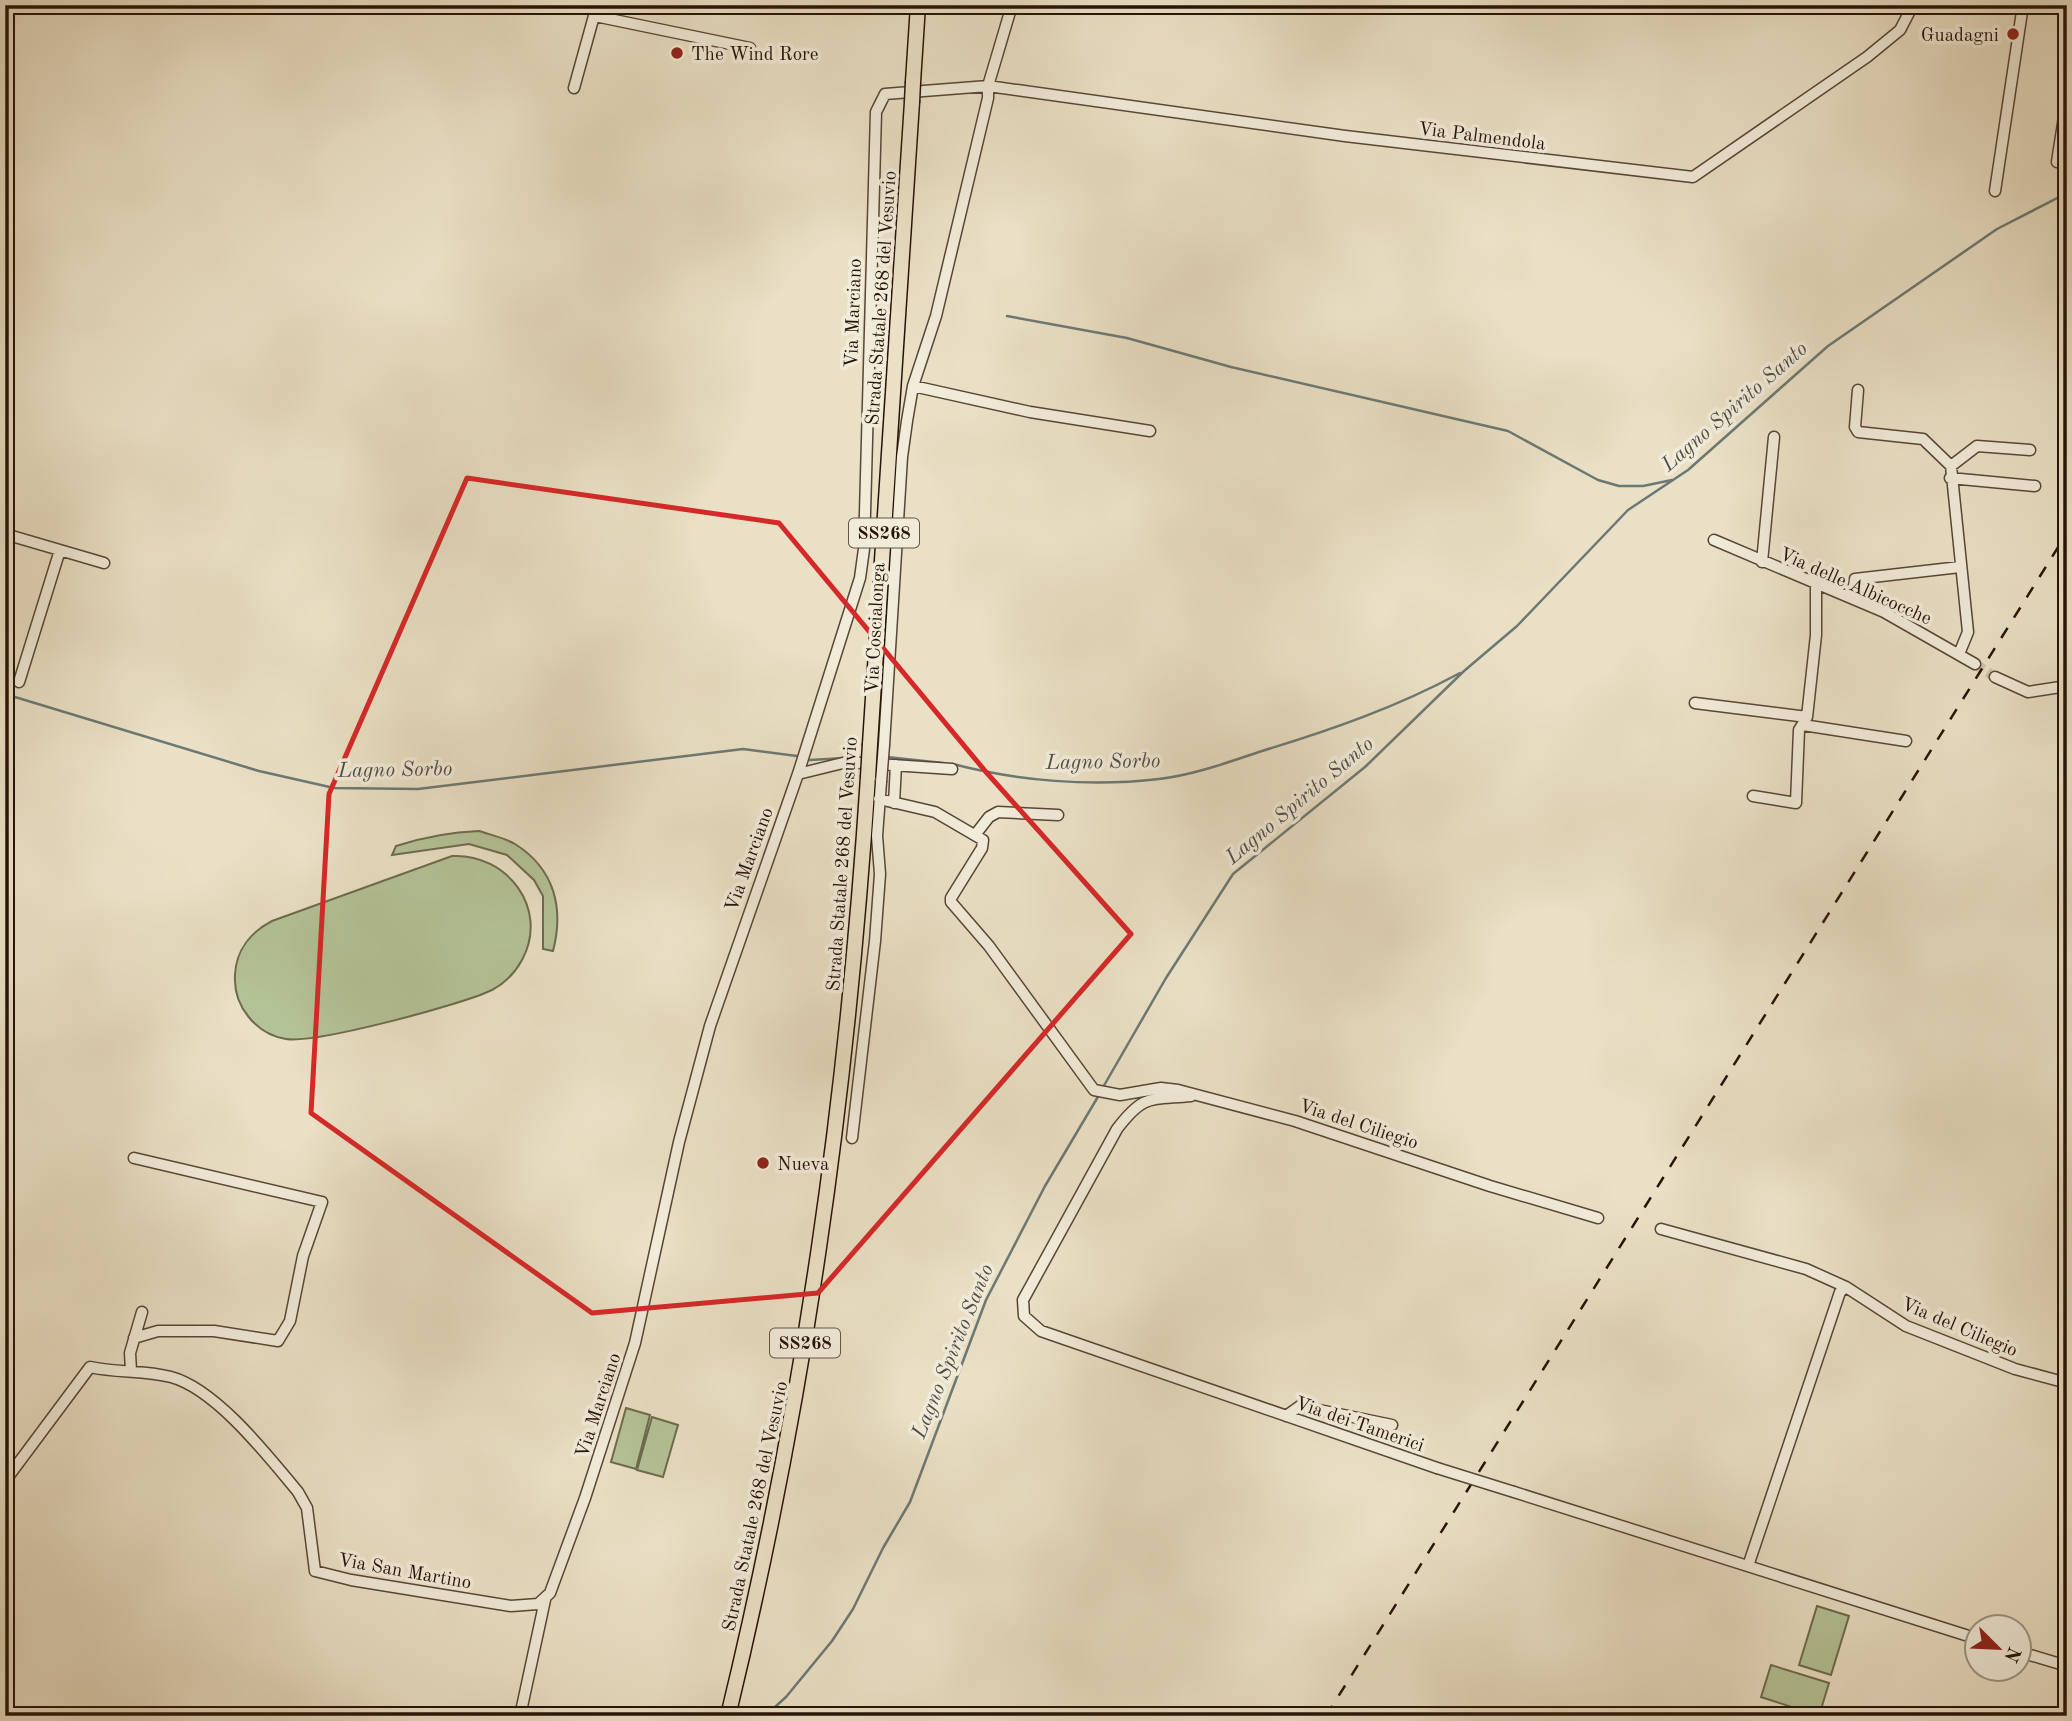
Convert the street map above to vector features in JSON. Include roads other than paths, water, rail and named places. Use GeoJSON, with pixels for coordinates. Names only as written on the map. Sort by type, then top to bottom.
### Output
{"type":"FeatureCollection","features":[{"type":"Feature","properties":{"kind":"highway","name":"SS268"},"geometry":{"type":"LineString","coordinates":[[908,5],[914,75]]}},
{"type":"Feature","properties":{"kind":"highway","name":"Strada Statale 268 del Vesuvio"},"geometry":{"type":"LineString","coordinates":[[728,1716],[785,1455],[817,1273],[852,987],[877,744],[898,322],[918,5]]}},
{"type":"Feature","properties":{"kind":"street","name":"Via Coscialonga"},"geometry":{"type":"LineString","coordinates":[[877,744],[902,457],[913,386],[936,316],[988,98],[988,86],[1012,5]]}},
{"type":"Feature","properties":{"kind":"street","name":"Via Palmendola"},"geometry":{"type":"LineString","coordinates":[[876,112],[885,94],[988,86],[1345,136],[1693,177],[1867,57],[1900,30],[1913,5]]}},
{"type":"Feature","properties":{"kind":"street"},"geometry":{"type":"LineString","coordinates":[[1995,191],[2023,5]]}},
{"type":"Feature","properties":{"kind":"street"},"geometry":{"type":"LineString","coordinates":[[574,88],[596,11],[750,48]]}},
{"type":"Feature","properties":{"kind":"street"},"geometry":{"type":"LineString","coordinates":[[2057,162],[2067,98]]}},
{"type":"Feature","properties":{"kind":"street","name":"Via Marciano"},"geometry":{"type":"LineString","coordinates":[[520,1716],[545,1600],[556,1579],[635,1343],[679,1142],[710,1026],[798,774],[859,578],[864,549],[876,112]]}},
{"type":"Feature","properties":{"kind":"street"},"geometry":{"type":"LineString","coordinates":[[913,386],[1030,412],[1150,432]]}},
{"type":"Feature","properties":{"kind":"street"},"geometry":{"type":"LineString","coordinates":[[1858,390],[1855,427],[1858,432],[1901,434],[1923,439],[1951,466]]}},
{"type":"Feature","properties":{"kind":"street"},"geometry":{"type":"LineString","coordinates":[[1762,562],[1774,437]]}},
{"type":"Feature","properties":{"kind":"street"},"geometry":{"type":"LineString","coordinates":[[1959,654],[1968,632],[1950,478],[1951,466],[1977,446],[2030,450]]}},
{"type":"Feature","properties":{"kind":"street"},"geometry":{"type":"LineString","coordinates":[[1950,478],[2035,486]]}},
{"type":"Feature","properties":{"kind":"street"},"geometry":{"type":"LineString","coordinates":[[5,534],[103,563]]}},
{"type":"Feature","properties":{"kind":"street","name":"Via delle Albicocche"},"geometry":{"type":"LineString","coordinates":[[1714,540],[1916,628],[1975,664]]}},
{"type":"Feature","properties":{"kind":"street"},"geometry":{"type":"LineString","coordinates":[[19,682],[60,551]]}},
{"type":"Feature","properties":{"kind":"street"},"geometry":{"type":"LineString","coordinates":[[1852,598],[1855,579],[1960,567]]}},
{"type":"Feature","properties":{"kind":"street"},"geometry":{"type":"LineString","coordinates":[[1753,796],[1796,803],[1800,730],[1805,721],[1816,635],[1816,585]]}},
{"type":"Feature","properties":{"kind":"street"},"geometry":{"type":"LineString","coordinates":[[1995,677],[2028,692],[2067,686]]}},
{"type":"Feature","properties":{"kind":"street"},"geometry":{"type":"LineString","coordinates":[[1695,703],[1906,741]]}},
{"type":"Feature","properties":{"kind":"street"},"geometry":{"type":"LineString","coordinates":[[798,774],[847,762],[952,769]]}},
{"type":"Feature","properties":{"kind":"street"},"geometry":{"type":"LineString","coordinates":[[894,803],[895,765]]}},
{"type":"Feature","properties":{"kind":"street"},"geometry":{"type":"LineString","coordinates":[[852,1138],[876,941],[880,874],[877,836],[879,799],[874,780]]}},
{"type":"Feature","properties":{"kind":"street"},"geometry":{"type":"LineString","coordinates":[[879,799],[935,812],[975,835],[989,817],[998,812],[1058,815]]}},
{"type":"Feature","properties":{"kind":"street","name":"Via del Ciliegio"},"geometry":{"type":"LineString","coordinates":[[975,835],[984,843],[951,902],[997,957],[1094,1090],[1120,1095],[1161,1088],[1178,1090],[1295,1121],[1490,1186],[1598,1218]]}},
{"type":"Feature","properties":{"kind":"street","name":"Via dei Tamerici"},"geometry":{"type":"LineString","coordinates":[[1194,1096],[1148,1101],[1135,1106],[1117,1129],[1023,1300],[1024,1315],[1041,1331],[1437,1468],[1964,1635]]}},
{"type":"Feature","properties":{"kind":"street"},"geometry":{"type":"LineString","coordinates":[[134,1158],[321,1200],[322,1204],[303,1256],[290,1321],[278,1341],[214,1331],[158,1331],[134,1338]]}},
{"type":"Feature","properties":{"kind":"street","name":"Via del Ciliegio"},"geometry":{"type":"LineString","coordinates":[[1661,1229],[1805,1269],[1846,1287],[1906,1326],[2015,1369],[2067,1382]]}},
{"type":"Feature","properties":{"kind":"street"},"geometry":{"type":"LineString","coordinates":[[1748,1566],[1840,1292],[1846,1287]]}},
{"type":"Feature","properties":{"kind":"street"},"geometry":{"type":"LineString","coordinates":[[131,1371],[134,1338],[142,1312]]}},
{"type":"Feature","properties":{"kind":"street","name":"Via San Martino"},"geometry":{"type":"LineString","coordinates":[[5,1480],[90,1367],[117,1373],[131,1371],[168,1376],[187,1383],[215,1404],[299,1492],[307,1508],[315,1571],[351,1580],[511,1606],[530,1607],[545,1600]]}},
{"type":"Feature","properties":{"kind":"street"},"geometry":{"type":"LineString","coordinates":[[1286,1416],[1300,1406],[1392,1425]]}},
{"type":"Feature","properties":{"kind":"street"},"geometry":{"type":"LineString","coordinates":[[2034,1656],[2067,1666]]}},
{"type":"Feature","properties":{"kind":"waterway","name":"Lagno Spirito Santo"},"geometry":{"type":"LineString","coordinates":[[1102,1089],[1166,978],[1233,874],[1365,767],[1464,671],[1517,626],[1628,510],[1688,470],[1828,346],[1997,229],[2067,193]]}},
{"type":"Feature","properties":{"kind":"waterway"},"geometry":{"type":"LineString","coordinates":[[1007,316],[1127,338],[1231,367],[1508,431],[1598,480],[1619,486],[1643,486],[1672,480]]}},
{"type":"Feature","properties":{"kind":"waterway","name":"Lagno Sorbo"},"geometry":{"type":"LineString","coordinates":[[953,764],[1003,775],[1055,781],[1107,782],[1172,777],[1211,768],[1338,726],[1412,697],[1460,673]]}},
{"type":"Feature","properties":{"kind":"waterway","name":"Lagno Sorbo"},"geometry":{"type":"LineString","coordinates":[[5,694],[259,771],[334,788],[418,789],[743,749],[797,756]]}},
{"type":"Feature","properties":{"kind":"waterway","name":"Lagno Sorbo"},"geometry":{"type":"LineString","coordinates":[[887,757],[943,763]]}},
{"type":"Feature","properties":{"kind":"waterway","name":"Lagno Sorbo"},"geometry":{"type":"LineString","coordinates":[[810,760],[845,758]]}},
{"type":"Feature","properties":{"kind":"waterway","name":"Lagno Spirito Santo"},"geometry":{"type":"LineString","coordinates":[[765,1716],[786,1697],[832,1641],[853,1609],[883,1548],[910,1502],[986,1300],[1045,1186],[1099,1095]]}},
{"type":"Feature","properties":{"kind":"tunnel"},"geometry":{"type":"LineString","coordinates":[[1975,664],[1995,677]]}},
{"type":"Feature","properties":{"kind":"railway"},"geometry":{"type":"LineString","coordinates":[[1326,1716],[2067,533]]}},
{"type":"Feature","properties":{"kind":"place","name":"Guadagni"},"geometry":{"type":"Point","coordinates":[2013,34]}},
{"type":"Feature","properties":{"kind":"place","name":"The Wind Rore"},"geometry":{"type":"Point","coordinates":[677,53]}},
{"type":"Feature","properties":{"kind":"place","name":"Nueva"},"geometry":{"type":"Point","coordinates":[763,1163]}}]}
